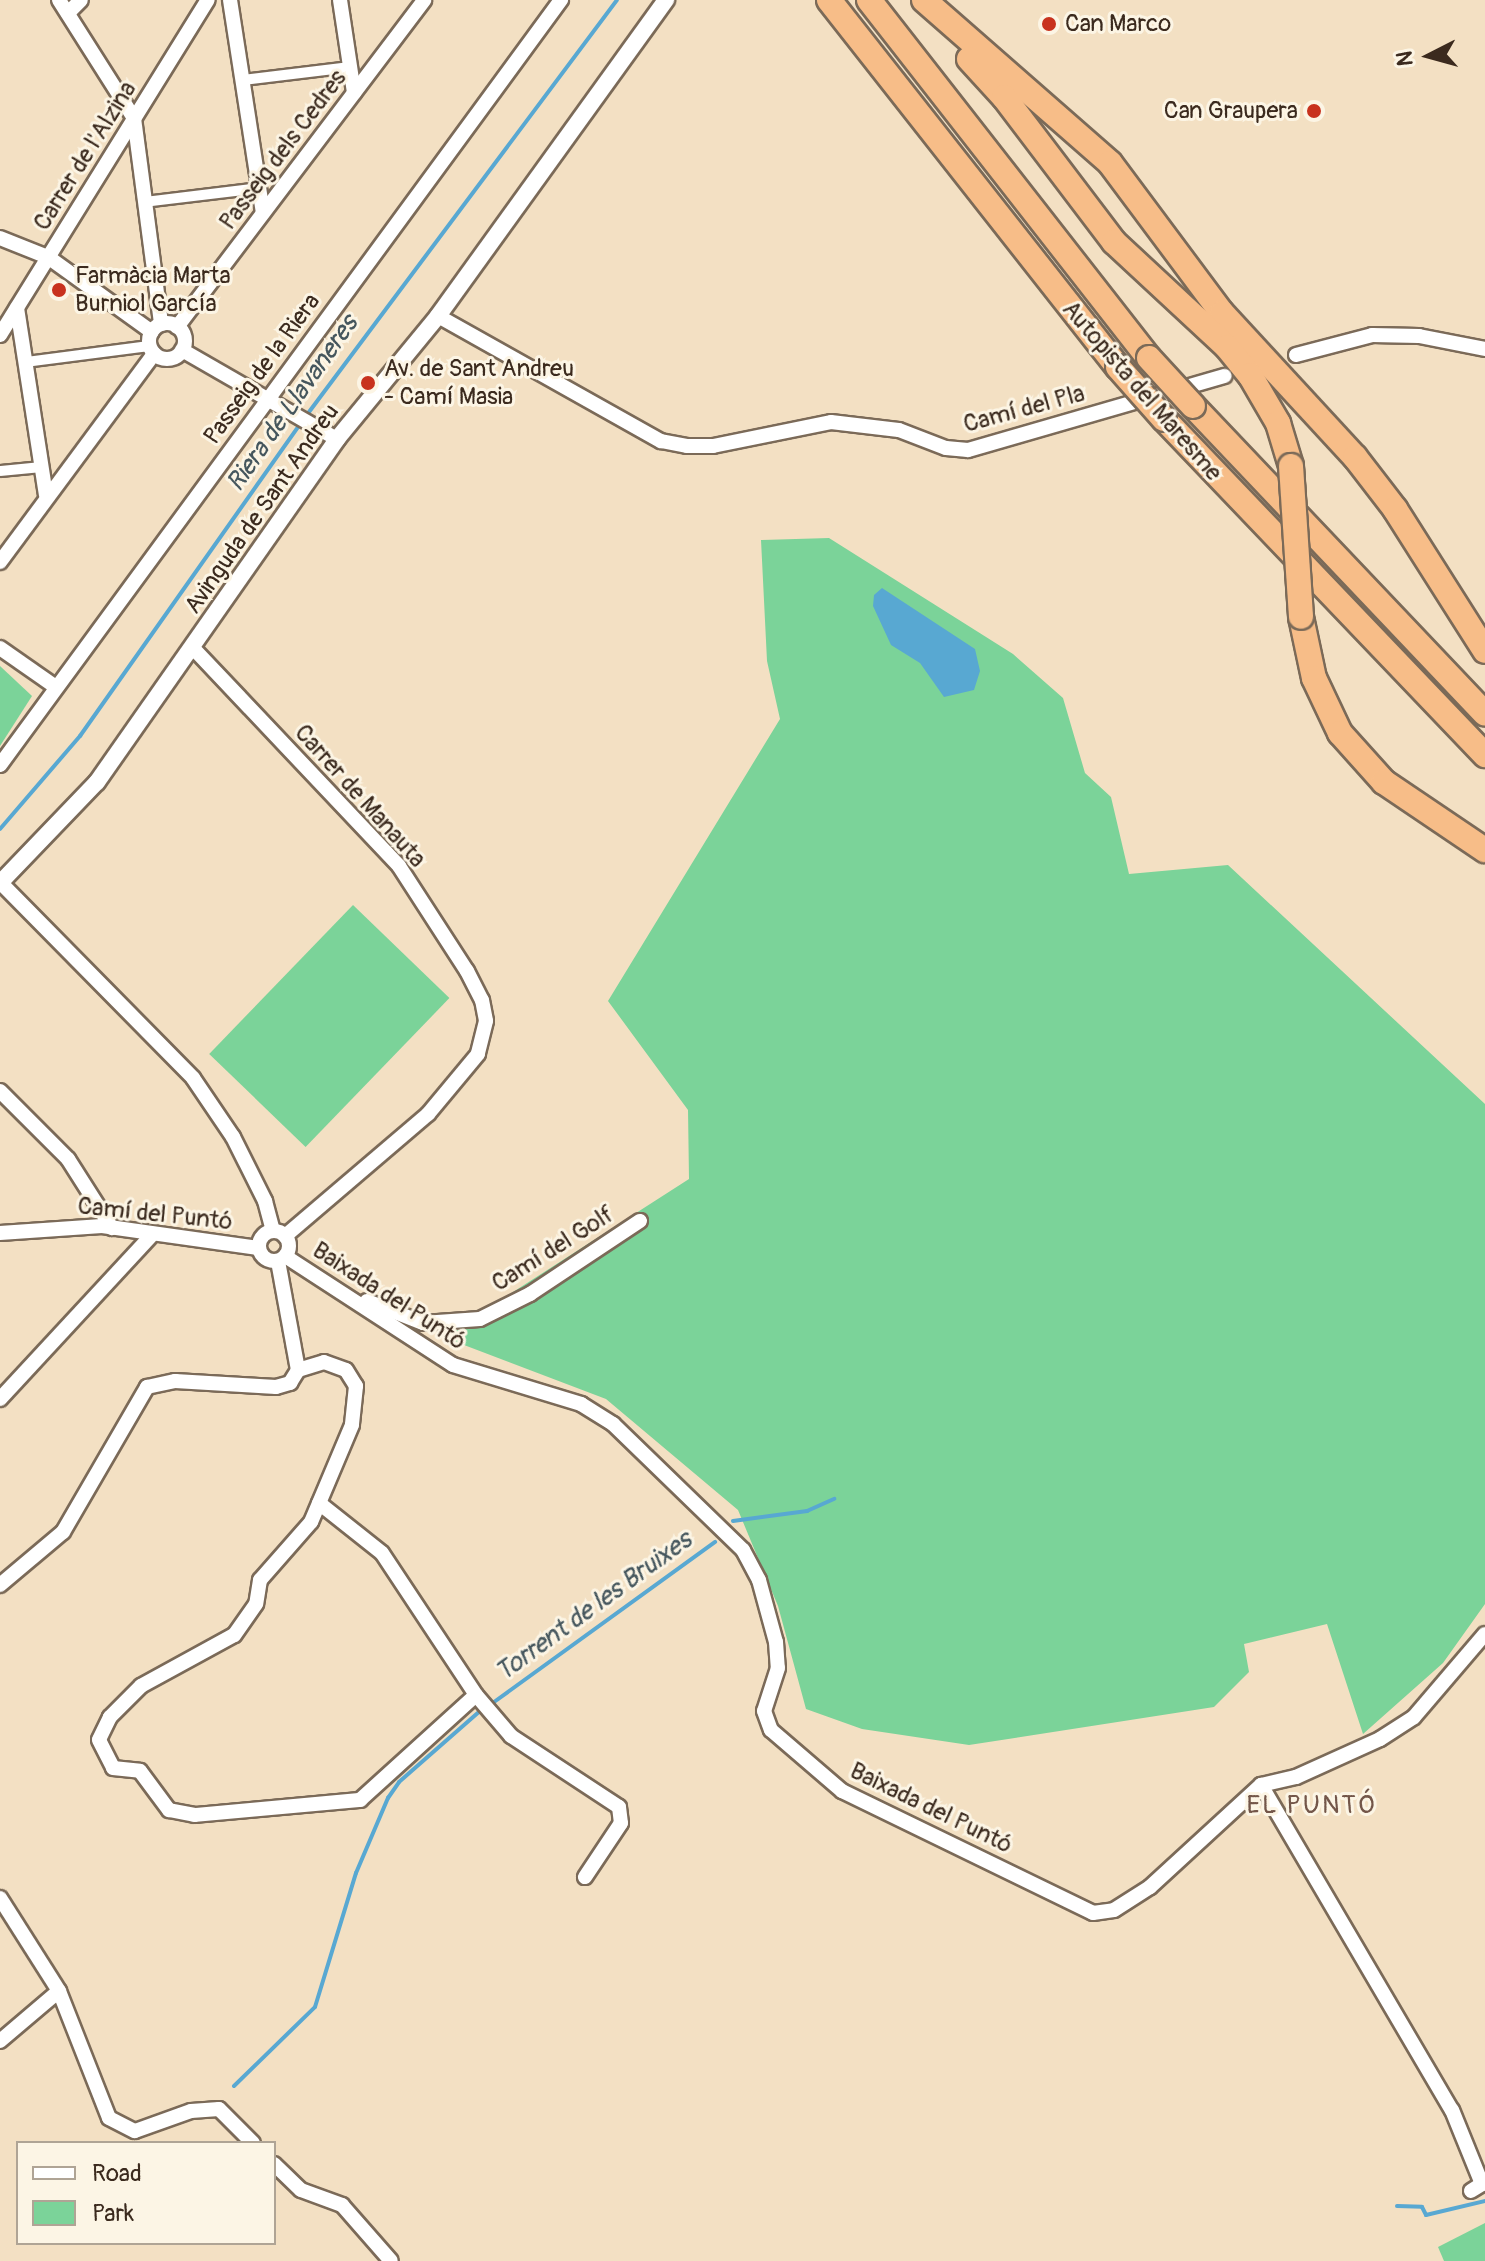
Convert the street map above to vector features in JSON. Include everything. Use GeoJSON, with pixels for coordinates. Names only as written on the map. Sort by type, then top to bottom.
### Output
{"type":"FeatureCollection","features":[{"type":"Feature","properties":{"kind":"highway","name":"Autopista del Maresme"},"geometry":{"type":"LineString","coordinates":[[829,0],[1118,367],[1485,755]]}},
{"type":"Feature","properties":{"kind":"highway","name":"Autopista del Maresme"},"geometry":{"type":"LineString","coordinates":[[869,0],[1149,358],[1485,714]]}},
{"type":"Feature","properties":{"kind":"highway"},"geometry":{"type":"LineString","coordinates":[[911,0],[1004,97],[1114,242],[1227,347],[1266,399],[1291,466],[1301,617],[1314,678],[1340,733],[1384,782],[1485,850]]}},
{"type":"Feature","properties":{"kind":"highway"},"geometry":{"type":"LineString","coordinates":[[924,0],[1110,163],[1222,313],[1355,457],[1395,509],[1485,651]]}},
{"type":"Feature","properties":{"kind":"street"},"geometry":{"type":"LineString","coordinates":[[0,562],[154,339],[134,118],[59,0]]}},
{"type":"Feature","properties":{"kind":"street"},"geometry":{"type":"LineString","coordinates":[[68,13],[81,0]]}},
{"type":"Feature","properties":{"kind":"street","name":"Carrer de l'Alzina"},"geometry":{"type":"LineString","coordinates":[[0,335],[208,0]]}},
{"type":"Feature","properties":{"kind":"street"},"geometry":{"type":"LineString","coordinates":[[230,0],[263,212]]}},
{"type":"Feature","properties":{"kind":"street"},"geometry":{"type":"LineString","coordinates":[[340,0],[354,93]]}},
{"type":"Feature","properties":{"kind":"street","name":"Passeig dels Cedres"},"geometry":{"type":"LineString","coordinates":[[177,327],[424,0]]}},
{"type":"Feature","properties":{"kind":"street","name":"Passeig de la Riera"},"geometry":{"type":"LineString","coordinates":[[0,765],[561,0]]}},
{"type":"Feature","properties":{"kind":"street","name":"Avinguda de Sant Andreu"},"geometry":{"type":"LineString","coordinates":[[0,882],[97,782],[337,439],[438,316],[666,0]]}},
{"type":"Feature","properties":{"kind":"street"},"geometry":{"type":"LineString","coordinates":[[243,80],[350,67]]}},
{"type":"Feature","properties":{"kind":"street"},"geometry":{"type":"LineString","coordinates":[[144,202],[259,188]]}},
{"type":"Feature","properties":{"kind":"street"},"geometry":{"type":"LineString","coordinates":[[0,238],[48,257],[154,339],[171,359],[182,350],[184,338],[177,327],[154,339],[26,362]]}},
{"type":"Feature","properties":{"kind":"street"},"geometry":{"type":"LineString","coordinates":[[17,308],[46,495]]}},
{"type":"Feature","properties":{"kind":"street","name":"Camí del Pla"},"geometry":{"type":"LineString","coordinates":[[438,316],[661,441],[687,446],[831,422],[887,427],[968,450],[1225,376]]}},
{"type":"Feature","properties":{"kind":"street"},"geometry":{"type":"LineString","coordinates":[[1296,355],[1372,335],[1419,336],[1485,349]]}},
{"type":"Feature","properties":{"kind":"street"},"geometry":{"type":"LineString","coordinates":[[182,350],[337,439]]}},
{"type":"Feature","properties":{"kind":"street"},"geometry":{"type":"LineString","coordinates":[[0,471],[42,467]]}},
{"type":"Feature","properties":{"kind":"street"},"geometry":{"type":"LineString","coordinates":[[0,648],[56,687]]}},
{"type":"Feature","properties":{"kind":"street","name":"Carrer de Manauta"},"geometry":{"type":"LineString","coordinates":[[193,648],[399,866],[467,971],[484,1011],[484,1038],[466,1073],[428,1114],[279,1233],[263,1236],[258,1248]]}},
{"type":"Feature","properties":{"kind":"street"},"geometry":{"type":"LineString","coordinates":[[0,882],[193,1078],[233,1137],[279,1233],[298,1370],[290,1383],[276,1387],[175,1381],[147,1387],[63,1532],[0,1585]]}},
{"type":"Feature","properties":{"kind":"street"},"geometry":{"type":"LineString","coordinates":[[0,1091],[68,1159],[112,1228]]}},
{"type":"Feature","properties":{"kind":"street","name":"Camí del Golf"},"geometry":{"type":"LineString","coordinates":[[352,1295],[423,1323],[480,1319],[530,1294],[640,1221]]}},
{"type":"Feature","properties":{"kind":"street","name":"Camí del Puntó"},"geometry":{"type":"LineString","coordinates":[[0,1233],[112,1228],[258,1248]]}},
{"type":"Feature","properties":{"kind":"street"},"geometry":{"type":"LineString","coordinates":[[0,1399],[153,1234]]}},
{"type":"Feature","properties":{"kind":"street","name":"Baixada del Puntó"},"geometry":{"type":"LineString","coordinates":[[258,1248],[352,1295],[409,1339],[453,1365],[595,1411],[730,1533],[759,1580],[776,1642],[778,1668],[764,1720],[798,1757],[842,1791],[1074,1905],[1102,1914],[1150,1887],[1261,1785],[1296,1777],[1380,1739],[1414,1717],[1485,1634]]}},
{"type":"Feature","properties":{"kind":"street"},"geometry":{"type":"LineString","coordinates":[[298,1370],[324,1362],[346,1370],[356,1386],[352,1425],[319,1503],[293,1546],[260,1580],[256,1604],[234,1635],[141,1686],[110,1717],[99,1740],[113,1768],[140,1771],[169,1810],[195,1815],[360,1800],[476,1695]]}},
{"type":"Feature","properties":{"kind":"street"},"geometry":{"type":"LineString","coordinates":[[319,1503],[382,1553],[476,1695],[520,1745],[619,1807],[621,1823],[585,1877]]}},
{"type":"Feature","properties":{"kind":"street"},"geometry":{"type":"LineString","coordinates":[[1261,1785],[1452,2110],[1482,2184],[1471,2191]]}},
{"type":"Feature","properties":{"kind":"street"},"geometry":{"type":"LineString","coordinates":[[0,1898],[59,1991],[109,2118],[135,2131],[191,2111],[219,2109],[251,2141]]}},
{"type":"Feature","properties":{"kind":"street"},"geometry":{"type":"LineString","coordinates":[[0,2041],[59,1991]]}},
{"type":"Feature","properties":{"kind":"street"},"geometry":{"type":"LineString","coordinates":[[276,2166],[301,2190],[342,2205],[391,2261]]}},
{"type":"Feature","properties":{"kind":"green space"},"geometry":{"type":"Polygon","coordinates":[[[829,538],[1013,654],[1063,698],[1085,773],[1111,797],[1129,874],[1228,865],[1485,1104],[1485,1604],[1443,1663],[1363,1734],[1327,1624],[1244,1644],[1249,1672],[1214,1707],[969,1745],[862,1729],[806,1709],[778,1606],[738,1510],[606,1399],[443,1337],[689,1179],[688,1110],[608,1001],[780,719],[767,661],[761,540],[829,538]]]}},
{"type":"Feature","properties":{"kind":"green space"},"geometry":{"type":"Polygon","coordinates":[[[0,666],[32,696],[0,746],[0,666]]]}},
{"type":"Feature","properties":{"kind":"green space"},"geometry":{"type":"Polygon","coordinates":[[[353,905],[449,998],[306,1147],[209,1054],[353,905]]]}},
{"type":"Feature","properties":{"kind":"green space"},"geometry":{"type":"Polygon","coordinates":[[[1485,2223],[1485,2261],[1444,2261],[1438,2247],[1485,2223]]]}},
{"type":"Feature","properties":{"kind":"water"},"geometry":{"type":"Polygon","coordinates":[[[882,588],[975,649],[980,671],[974,690],[944,697],[920,663],[891,645],[873,606],[874,595],[882,588]]]}},
{"type":"Feature","properties":{"kind":"waterway","name":"Riera de Llavaneres"},"geometry":{"type":"LineString","coordinates":[[306,416],[617,0]]}},
{"type":"Feature","properties":{"kind":"waterway","name":"Riera de Llavaneres"},"geometry":{"type":"LineString","coordinates":[[0,829],[80,736],[301,423]]}},
{"type":"Feature","properties":{"kind":"waterway","name":"Torrent de les Bruixes"},"geometry":{"type":"LineString","coordinates":[[733,1521],[807,1511],[834,1499]]}},
{"type":"Feature","properties":{"kind":"waterway","name":"Torrent de les Bruixes"},"geometry":{"type":"LineString","coordinates":[[494,1702],[715,1542]]}},
{"type":"Feature","properties":{"kind":"waterway","name":"Torrent de les Bruixes"},"geometry":{"type":"LineString","coordinates":[[234,2086],[315,2007],[356,1873],[388,1798],[399,1782],[480,1711]]}},
{"type":"Feature","properties":{"kind":"waterway"},"geometry":{"type":"LineString","coordinates":[[1397,2206],[1422,2207],[1426,2215],[1485,2201]]}},
{"type":"Feature","properties":{"kind":"place","name":"Can Marco"},"geometry":{"type":"Point","coordinates":[1049,24]}},
{"type":"Feature","properties":{"kind":"place","name":"Can Graupera"},"geometry":{"type":"Point","coordinates":[1314,111]}},
{"type":"Feature","properties":{"kind":"place","name":"Farmàcia Marta Burniol García"},"geometry":{"type":"Point","coordinates":[59,290]}},
{"type":"Feature","properties":{"kind":"place","name":"Av. de Sant Andreu - Camí Masia"},"geometry":{"type":"Point","coordinates":[368,383]}},
{"type":"Feature","properties":{"kind":"district","name":"EL PUNTÓ"},"geometry":{"type":"Point","coordinates":[1312,1806]}}]}
